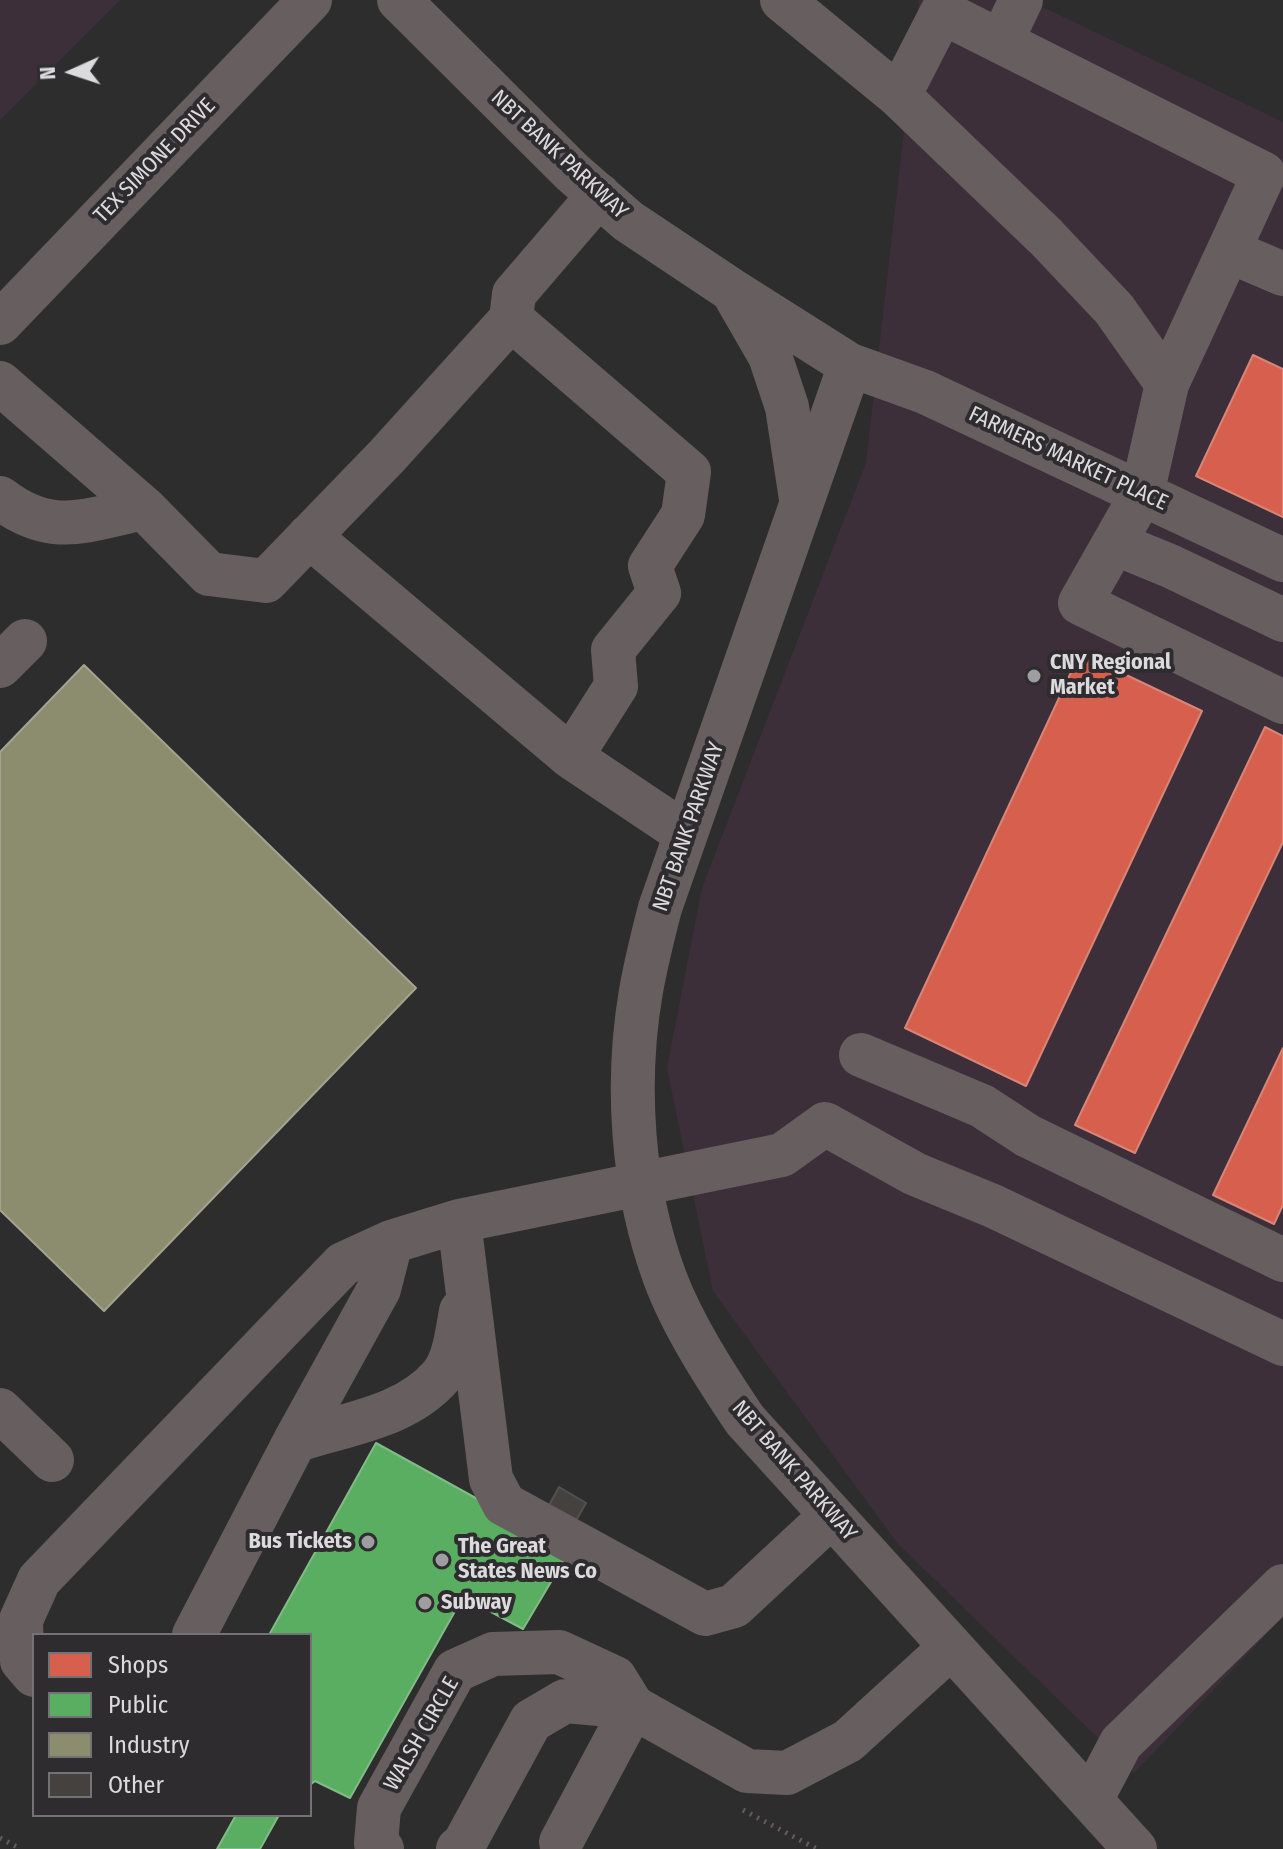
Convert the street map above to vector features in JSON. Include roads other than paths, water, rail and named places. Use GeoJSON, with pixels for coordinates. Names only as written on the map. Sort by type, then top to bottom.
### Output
{"type":"FeatureCollection","features":[{"type":"Feature","properties":{"kind":"street","name":"TEX SIMONE DRIVE"},"geometry":{"type":"LineString","coordinates":[[0,323],[310,0]]}},
{"type":"Feature","properties":{"kind":"street","name":"NBT BANK PARKWAY"},"geometry":{"type":"LineString","coordinates":[[399,0],[572,172],[628,221],[850,365],[660,908],[641,991],[634,1050],[633,1115],[647,1223],[666,1280],[712,1371],[745,1420],[1135,1849]]}},
{"type":"Feature","properties":{"kind":"street"},"geometry":{"type":"LineString","coordinates":[[782,0],[899,96],[1046,237],[1114,309],[1167,384]]}},
{"type":"Feature","properties":{"kind":"street"},"geometry":{"type":"LineString","coordinates":[[1001,42],[1021,0]]}},
{"type":"Feature","properties":{"kind":"street"},"geometry":{"type":"LineString","coordinates":[[899,96],[942,12],[1264,174],[1167,384],[1142,494],[1080,603],[1283,702]]}},
{"type":"Feature","properties":{"kind":"street"},"geometry":{"type":"LineString","coordinates":[[0,383],[144,508],[209,574],[266,581],[387,456],[511,319],[514,294],[599,195]]}},
{"type":"Feature","properties":{"kind":"street"},"geometry":{"type":"LineString","coordinates":[[1229,251],[1283,274]]}},
{"type":"Feature","properties":{"kind":"street","name":"NBT BANK PARKWAY"},"geometry":{"type":"LineString","coordinates":[[733,291],[770,356],[783,394],[802,505]]}},
{"type":"Feature","properties":{"kind":"street"},"geometry":{"type":"LineString","coordinates":[[511,319],[689,472],[683,515],[650,566],[659,593],[613,650],[616,686],[571,757]]}},
{"type":"Feature","properties":{"kind":"street","name":"FARMERS MARKET PLACE"},"geometry":{"type":"LineString","coordinates":[[850,365],[925,392],[1283,560]]}},
{"type":"Feature","properties":{"kind":"street"},"geometry":{"type":"LineString","coordinates":[[0,498],[20,513],[61,525],[144,508]]}},
{"type":"Feature","properties":{"kind":"street"},"geometry":{"type":"LineString","coordinates":[[309,536],[571,757],[686,834]]}},
{"type":"Feature","properties":{"kind":"street"},"geometry":{"type":"LineString","coordinates":[[1114,543],[1283,620]]}},
{"type":"Feature","properties":{"kind":"street"},"geometry":{"type":"LineString","coordinates":[[861,1055],[982,1106],[1028,1136],[1283,1260]]}},
{"type":"Feature","properties":{"kind":"street"},"geometry":{"type":"LineString","coordinates":[[32,1673],[22,1661],[21,1620],[39,1580],[343,1264],[391,1242],[459,1221],[782,1155],[825,1124],[915,1174],[993,1206],[1283,1344]]}},
{"type":"Feature","properties":{"kind":"street"},"geometry":{"type":"LineString","coordinates":[[459,1221],[491,1479],[504,1504],[705,1614],[734,1606],[831,1516]]}},
{"type":"Feature","properties":{"kind":"street"},"geometry":{"type":"LineString","coordinates":[[195,1633],[379,1289],[391,1242]]}},
{"type":"Feature","properties":{"kind":"street"},"geometry":{"type":"LineString","coordinates":[[295,1441],[385,1414],[413,1400],[442,1375],[455,1346],[465,1281]]}},
{"type":"Feature","properties":{"kind":"street"},"geometry":{"type":"LineString","coordinates":[[0,1410],[52,1460]]}},
{"type":"Feature","properties":{"kind":"street"},"geometry":{"type":"LineString","coordinates":[[1091,1800],[1121,1743],[1283,1586]]}},
{"type":"Feature","properties":{"kind":"street","name":"WALSH CIRCLE"},"geometry":{"type":"LineString","coordinates":[[458,1849],[464,1844],[531,1721],[565,1701],[633,1707],[747,1771],[787,1773],[848,1741],[951,1647]]}},
{"type":"Feature","properties":{"kind":"street","name":"WALSH CIRCLE"},"geometry":{"type":"LineString","coordinates":[[382,1849],[376,1843],[379,1808],[455,1671],[493,1654],[559,1652],[615,1678],[633,1707]]}},
{"type":"Feature","properties":{"kind":"street"},"geometry":{"type":"LineString","coordinates":[[561,1842],[633,1707]]}},
{"type":"Feature","properties":{"kind":"place","name":"CNY Regional Market"},"geometry":{"type":"Point","coordinates":[1034,676]}},
{"type":"Feature","properties":{"kind":"place","name":"Bus Tickets"},"geometry":{"type":"Point","coordinates":[368,1542]}},
{"type":"Feature","properties":{"kind":"place","name":"The Great States News Co"},"geometry":{"type":"Point","coordinates":[442,1560]}},
{"type":"Feature","properties":{"kind":"place","name":"Subway"},"geometry":{"type":"Point","coordinates":[425,1603]}}]}
